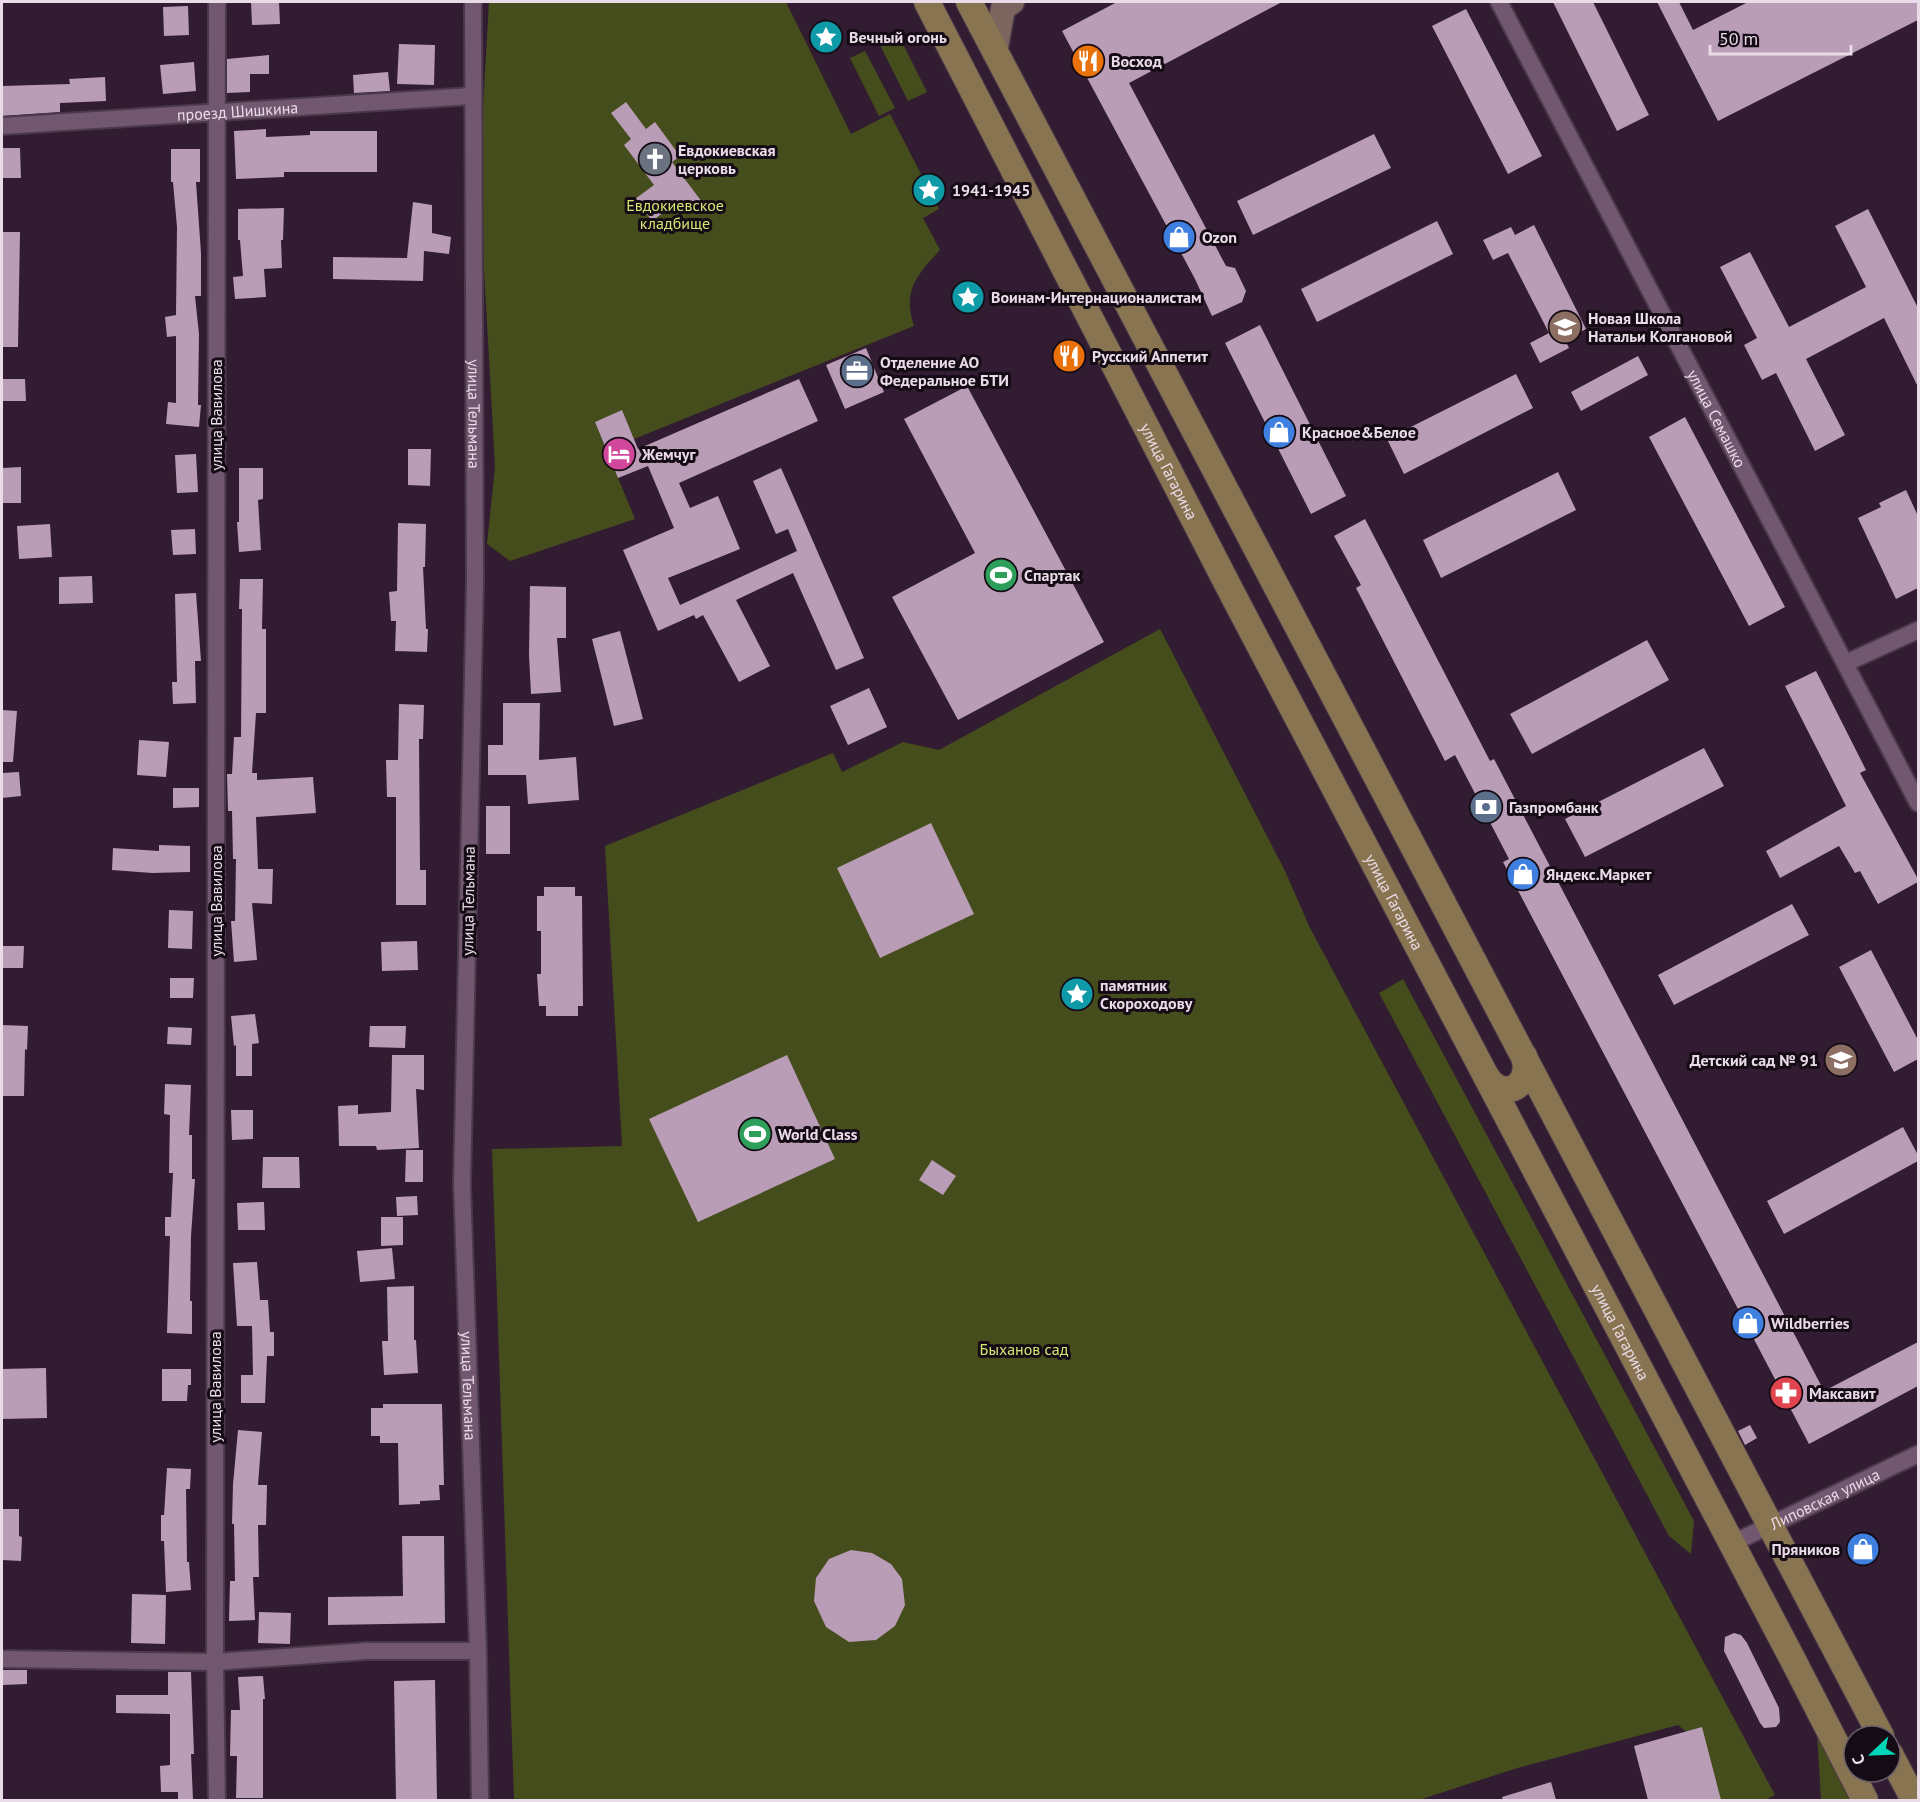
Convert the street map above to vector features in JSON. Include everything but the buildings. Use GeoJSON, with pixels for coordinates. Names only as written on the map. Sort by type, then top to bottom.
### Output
{"type":"FeatureCollection","features":[{"type":"Feature","properties":{"kind":"main road","name":"улица Гагарина"},"geometry":{"type":"LineString","coordinates":[[927,2],[1234,597],[1865,1800]]}},
{"type":"Feature","properties":{"kind":"main road"},"geometry":{"type":"LineString","coordinates":[[969,2],[1875,1724]]}},
{"type":"Feature","properties":{"kind":"main road"},"geometry":{"type":"LineString","coordinates":[[995,52],[1003,8],[1012,2]]}},
{"type":"Feature","properties":{"kind":"main road"},"geometry":{"type":"LineString","coordinates":[[1486,1076],[1498,1088],[1507,1090],[1515,1087],[1522,1082],[1526,1074],[1524,1056]]}},
{"type":"Feature","properties":{"kind":"main road"},"geometry":{"type":"LineString","coordinates":[[1902,1777],[1914,1800]]}},
{"type":"Feature","properties":{"kind":"street","name":"улица Вавилова"},"geometry":{"type":"LineString","coordinates":[[217,2],[214,1662],[217,1800]]}},
{"type":"Feature","properties":{"kind":"street","name":"улица Тельмана"},"geometry":{"type":"LineString","coordinates":[[473,2],[475,582],[462,1184],[480,1800]]}},
{"type":"Feature","properties":{"kind":"street","name":"улица Семашко"},"geometry":{"type":"LineString","coordinates":[[1499,2],[1918,802]]}},
{"type":"Feature","properties":{"kind":"street","name":"проезд Шишкина"},"geometry":{"type":"LineString","coordinates":[[2,126],[472,96]]}},
{"type":"Feature","properties":{"kind":"street"},"geometry":{"type":"LineString","coordinates":[[1846,663],[1918,630]]}},
{"type":"Feature","properties":{"kind":"street","name":"Липовская улица"},"geometry":{"type":"LineString","coordinates":[[1731,1544],[1918,1454]]}},
{"type":"Feature","properties":{"kind":"street"},"geometry":{"type":"LineString","coordinates":[[2,1659],[214,1662],[367,1652],[477,1651]]}},
{"type":"Feature","properties":{"kind":"green space","name":"Евдокиевское кладбище"},"geometry":{"type":"Polygon","coordinates":[[[489,2],[786,2],[851,134],[890,114],[939,209],[923,218],[940,250],[914,284],[910,303],[914,326],[634,439],[622,411],[595,422],[635,519],[510,561],[487,544],[495,467],[479,179],[489,2]]]}},
{"type":"Feature","properties":{"kind":"green space"},"geometry":{"type":"Polygon","coordinates":[[[898,34],[927,92],[908,101],[879,43],[898,34]]]}},
{"type":"Feature","properties":{"kind":"green space"},"geometry":{"type":"Polygon","coordinates":[[[865,51],[895,108],[879,116],[850,58],[865,51]]]}},
{"type":"Feature","properties":{"kind":"green space","name":"Быханов сад"},"geometry":{"type":"Polygon","coordinates":[[[1160,629],[1285,871],[1310,928],[1775,1795],[1765,1800],[1719,1800],[1699,1742],[1678,1725],[1514,1769],[1419,1800],[514,1800],[492,1149],[622,1146],[605,846],[833,753],[842,772],[903,742],[939,750],[1160,629]]]}},
{"type":"Feature","properties":{"kind":"green space"},"geometry":{"type":"Polygon","coordinates":[[[1403,979],[1694,1521],[1691,1554],[1669,1536],[1379,993],[1403,979]]]}},
{"type":"Feature","properties":{"kind":"green space"},"geometry":{"type":"Polygon","coordinates":[[[1817,1733],[1850,1800],[1821,1800],[1817,1733]]]}},
{"type":"Feature","properties":{"kind":"place","name":"Вечный огонь"},"geometry":{"type":"Point","coordinates":[826,37]}},
{"type":"Feature","properties":{"kind":"place","name":"Восход"},"geometry":{"type":"Point","coordinates":[1088,61]}},
{"type":"Feature","properties":{"kind":"place","name":"Евдокиевская церковь"},"geometry":{"type":"Point","coordinates":[655,159]}},
{"type":"Feature","properties":{"kind":"place","name":"1941-1945"},"geometry":{"type":"Point","coordinates":[929,190]}},
{"type":"Feature","properties":{"kind":"place","name":"Ozon"},"geometry":{"type":"Point","coordinates":[1179,237]}},
{"type":"Feature","properties":{"kind":"place","name":"Воинам-Интернационалистам"},"geometry":{"type":"Point","coordinates":[968,297]}},
{"type":"Feature","properties":{"kind":"place","name":"Новая Школа Натальи Колгановой"},"geometry":{"type":"Point","coordinates":[1565,327]}},
{"type":"Feature","properties":{"kind":"place","name":"Русский Аппетит"},"geometry":{"type":"Point","coordinates":[1069,356]}},
{"type":"Feature","properties":{"kind":"place","name":"Отделение АО Федеральное БТИ"},"geometry":{"type":"Point","coordinates":[857,371]}},
{"type":"Feature","properties":{"kind":"place","name":"Красное&Белое"},"geometry":{"type":"Point","coordinates":[1279,432]}},
{"type":"Feature","properties":{"kind":"place","name":"Жемчуг"},"geometry":{"type":"Point","coordinates":[619,454]}},
{"type":"Feature","properties":{"kind":"place","name":"Спартак"},"geometry":{"type":"Point","coordinates":[1001,575]}},
{"type":"Feature","properties":{"kind":"place","name":"Газпромбанк"},"geometry":{"type":"Point","coordinates":[1486,807]}},
{"type":"Feature","properties":{"kind":"place","name":"Яндекс.Маркет"},"geometry":{"type":"Point","coordinates":[1523,874]}},
{"type":"Feature","properties":{"kind":"place","name":"памятник Скороходову"},"geometry":{"type":"Point","coordinates":[1077,994]}},
{"type":"Feature","properties":{"kind":"place","name":"Детский сад № 91"},"geometry":{"type":"Point","coordinates":[1841,1060]}},
{"type":"Feature","properties":{"kind":"place","name":"World Class"},"geometry":{"type":"Point","coordinates":[755,1134]}},
{"type":"Feature","properties":{"kind":"place","name":"Wildberries"},"geometry":{"type":"Point","coordinates":[1748,1323]}},
{"type":"Feature","properties":{"kind":"place","name":"Максавит"},"geometry":{"type":"Point","coordinates":[1786,1393]}},
{"type":"Feature","properties":{"kind":"place","name":"Пряников"},"geometry":{"type":"Point","coordinates":[1863,1549]}}]}
